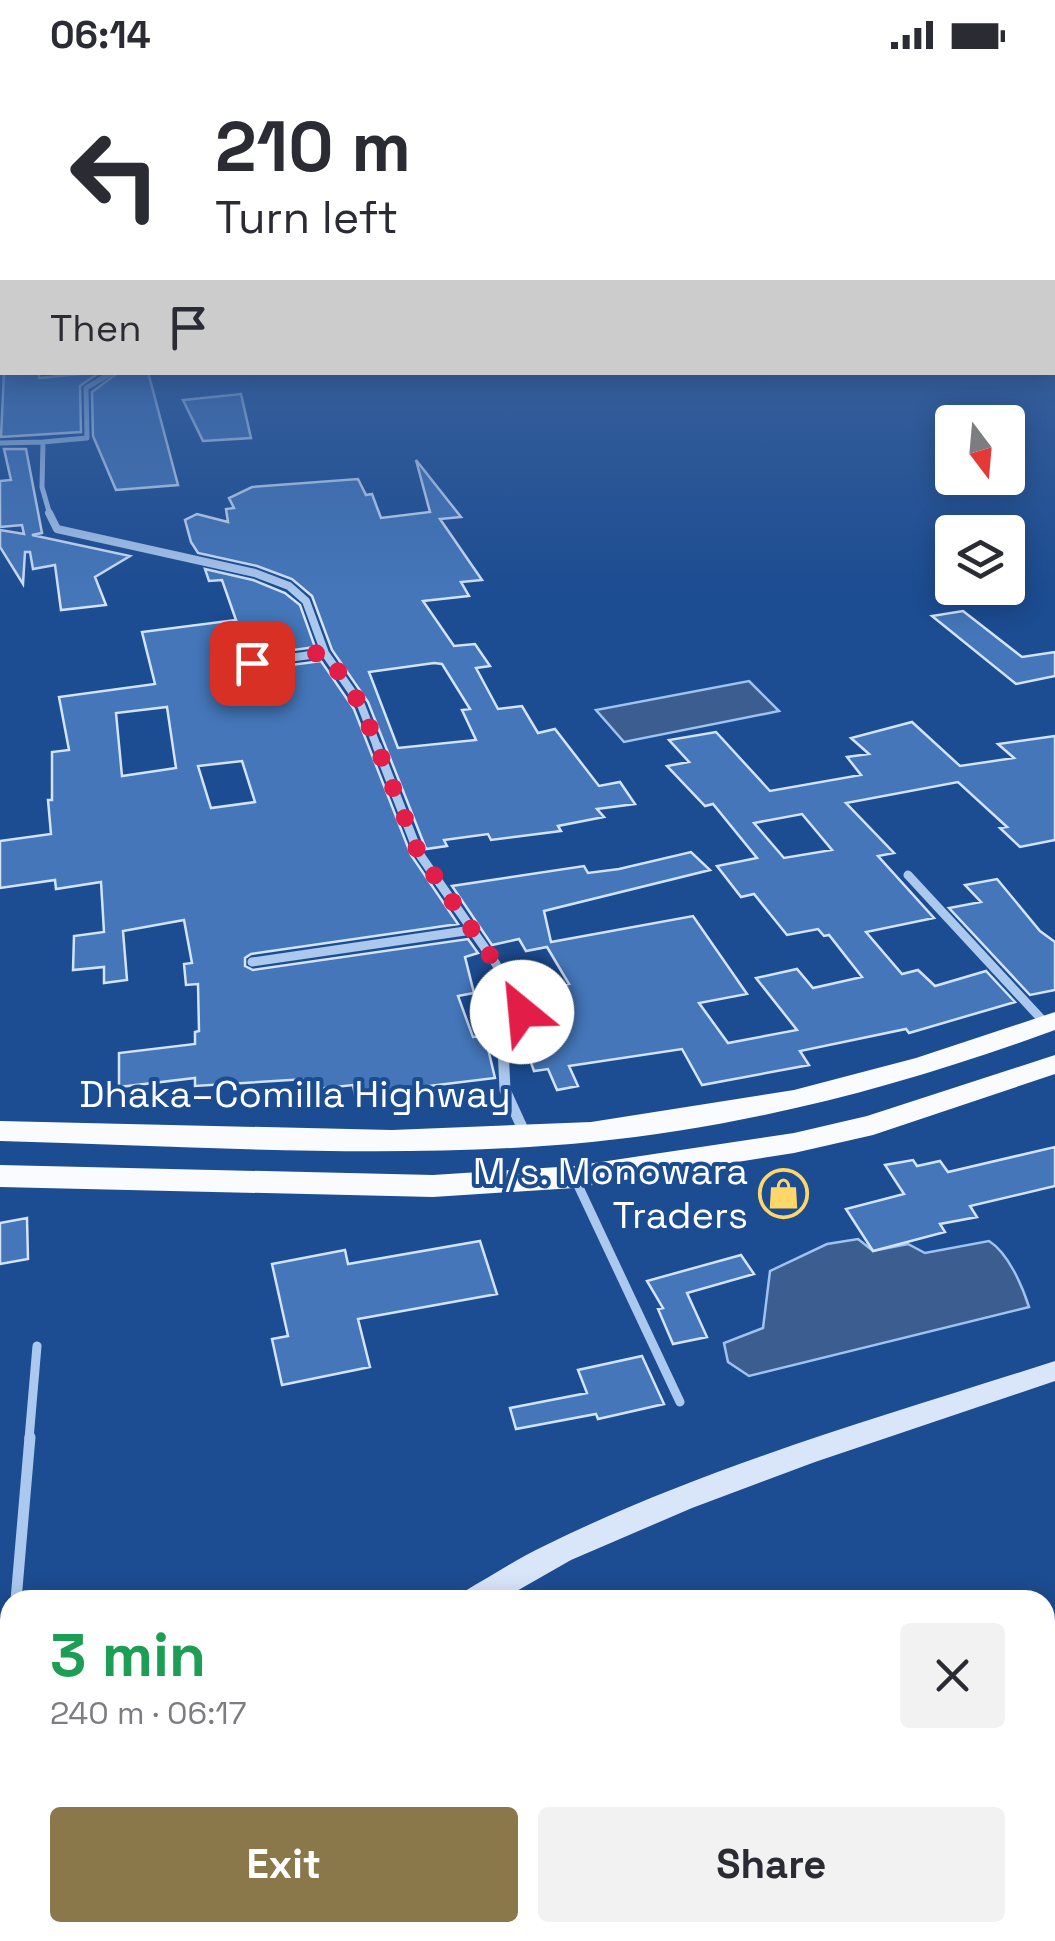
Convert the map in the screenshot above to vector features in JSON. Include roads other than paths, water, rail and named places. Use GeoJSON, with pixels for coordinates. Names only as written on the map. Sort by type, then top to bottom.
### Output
{"type":"FeatureCollection","features":[{"type":"Feature","properties":{"kind":"highway","name":"Dhaka–Comilla Highway"},"geometry":{"type":"LineString","coordinates":[[0,1131],[398,1140],[527,1137],[678,1119],[862,1085],[1050,1022]]}},
{"type":"Feature","properties":{"kind":"highway"},"geometry":{"type":"LineString","coordinates":[[0,1176],[433,1186],[574,1177],[794,1143],[873,1125],[1055,1064]]}},
{"type":"Feature","properties":{"kind":"main road"},"geometry":{"type":"LineString","coordinates":[[492,1590],[558,1552],[669,1505],[792,1458],[1055,1370]]}},
{"type":"Feature","properties":{"kind":"street"},"geometry":{"type":"LineString","coordinates":[[0,443],[88,438],[87,421]]}},
{"type":"Feature","properties":{"kind":"street"},"geometry":{"type":"LineString","coordinates":[[43,442],[40,474],[45,508],[57,529],[254,572],[288,586],[306,601],[325,652],[361,705],[418,852],[522,1012],[512,1022],[499,1062],[507,1106],[527,1137]]}},
{"type":"Feature","properties":{"kind":"street"},"geometry":{"type":"LineString","coordinates":[[252,663],[325,652]]}},
{"type":"Feature","properties":{"kind":"street"},"geometry":{"type":"LineString","coordinates":[[908,875],[1050,1022]]}},
{"type":"Feature","properties":{"kind":"street"},"geometry":{"type":"LineString","coordinates":[[252,962],[472,930]]}},
{"type":"Feature","properties":{"kind":"lane"},"geometry":{"type":"LineString","coordinates":[[574,1177],[680,1402]]}},
{"type":"Feature","properties":{"kind":"lane"},"geometry":{"type":"LineString","coordinates":[[17,1590],[37,1346]]}},
{"type":"Feature","properties":{"kind":"water"},"geometry":{"type":"Polygon","coordinates":[[[749,681],[779,711],[624,742],[596,710],[749,681]]]}},
{"type":"Feature","properties":{"kind":"water"},"geometry":{"type":"Polygon","coordinates":[[[858,1239],[873,1251],[908,1244],[925,1253],[989,1241],[1008,1261],[1029,1307],[749,1376],[728,1362],[724,1343],[763,1328],[770,1271],[827,1244],[858,1239]]]}},
{"type":"Feature","properties":{"kind":"place","name":"M/s. Monowara Traders"},"geometry":{"type":"Point","coordinates":[783,1193]}}]}
